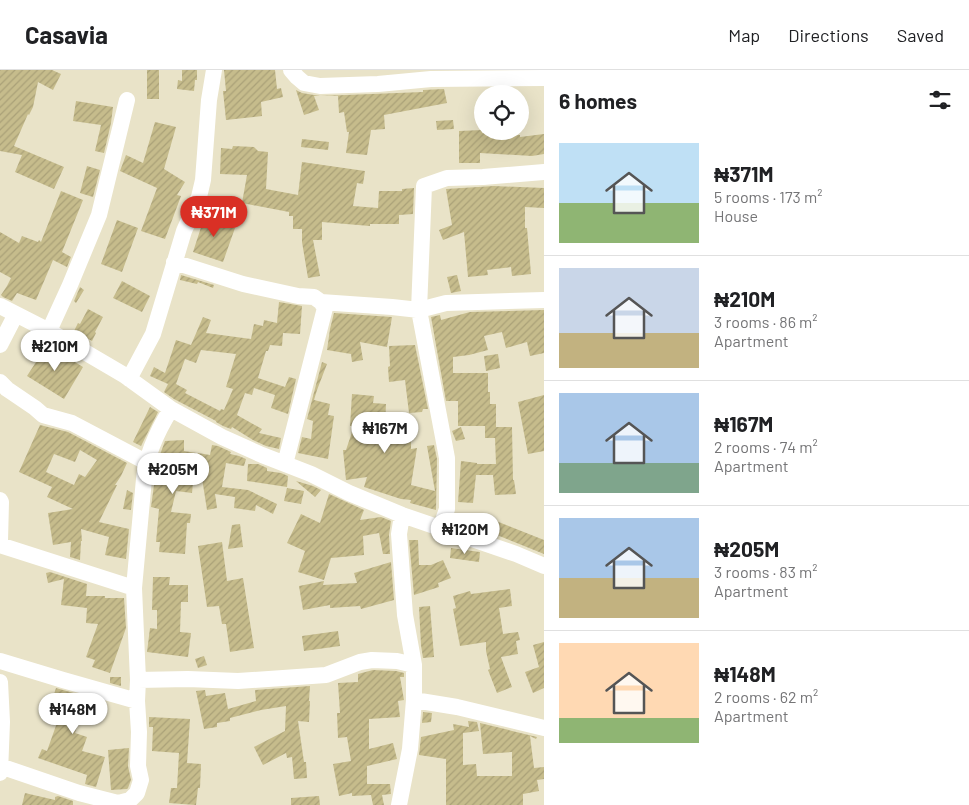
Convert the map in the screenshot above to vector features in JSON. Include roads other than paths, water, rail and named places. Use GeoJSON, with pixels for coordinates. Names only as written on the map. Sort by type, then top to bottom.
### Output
{"type":"FeatureCollection","features":[{"type":"Feature","properties":{"kind":"street"},"geometry":{"type":"LineString","coordinates":[[130,379],[153,334],[184,231],[199,198],[204,180],[208,100],[214,70]]}},
{"type":"Feature","properties":{"kind":"street"},"geometry":{"type":"LineString","coordinates":[[291,70],[296,78],[304,83],[320,86],[378,84],[431,79],[544,78]]}},
{"type":"Feature","properties":{"kind":"street"},"geometry":{"type":"LineString","coordinates":[[49,331],[99,215],[127,100]]}},
{"type":"Feature","properties":{"kind":"street"},"geometry":{"type":"LineString","coordinates":[[440,528],[447,509],[447,458],[419,310],[424,186],[446,178],[483,178],[544,172]]}},
{"type":"Feature","properties":{"kind":"street"},"geometry":{"type":"LineString","coordinates":[[174,262],[243,284],[314,298],[321,302],[392,306],[419,310],[446,303],[544,300]]}},
{"type":"Feature","properties":{"kind":"street"},"geometry":{"type":"LineString","coordinates":[[285,464],[325,308],[321,302]]}},
{"type":"Feature","properties":{"kind":"street"},"geometry":{"type":"LineString","coordinates":[[0,306],[49,331],[130,379],[171,408],[222,437],[262,456],[311,474],[349,493],[402,515],[516,554],[544,566]]}},
{"type":"Feature","properties":{"kind":"street"},"geometry":{"type":"LineString","coordinates":[[0,345],[16,314]]}},
{"type":"Feature","properties":{"kind":"street"},"geometry":{"type":"LineString","coordinates":[[0,382],[43,415],[72,423],[146,462]]}},
{"type":"Feature","properties":{"kind":"street"},"geometry":{"type":"LineString","coordinates":[[0,766],[79,793],[118,803],[130,800],[137,792],[141,780],[138,766],[139,732],[136,701],[138,680],[134,588],[146,462],[171,408]]}},
{"type":"Feature","properties":{"kind":"street"},"geometry":{"type":"LineString","coordinates":[[0,500],[0,541]]}},
{"type":"Feature","properties":{"kind":"street"},"geometry":{"type":"LineString","coordinates":[[399,805],[410,749],[414,700],[414,664],[405,615],[399,534],[402,515]]}},
{"type":"Feature","properties":{"kind":"street"},"geometry":{"type":"LineString","coordinates":[[0,545],[134,588]]}},
{"type":"Feature","properties":{"kind":"street"},"geometry":{"type":"LineString","coordinates":[[0,660],[136,701]]}},
{"type":"Feature","properties":{"kind":"street"},"geometry":{"type":"LineString","coordinates":[[138,680],[238,681],[326,675],[360,662],[372,660],[414,664]]}},
{"type":"Feature","properties":{"kind":"street"},"geometry":{"type":"LineString","coordinates":[[0,682],[0,773]]}},
{"type":"Feature","properties":{"kind":"street"},"geometry":{"type":"LineString","coordinates":[[414,700],[457,707],[544,728]]}}]}
